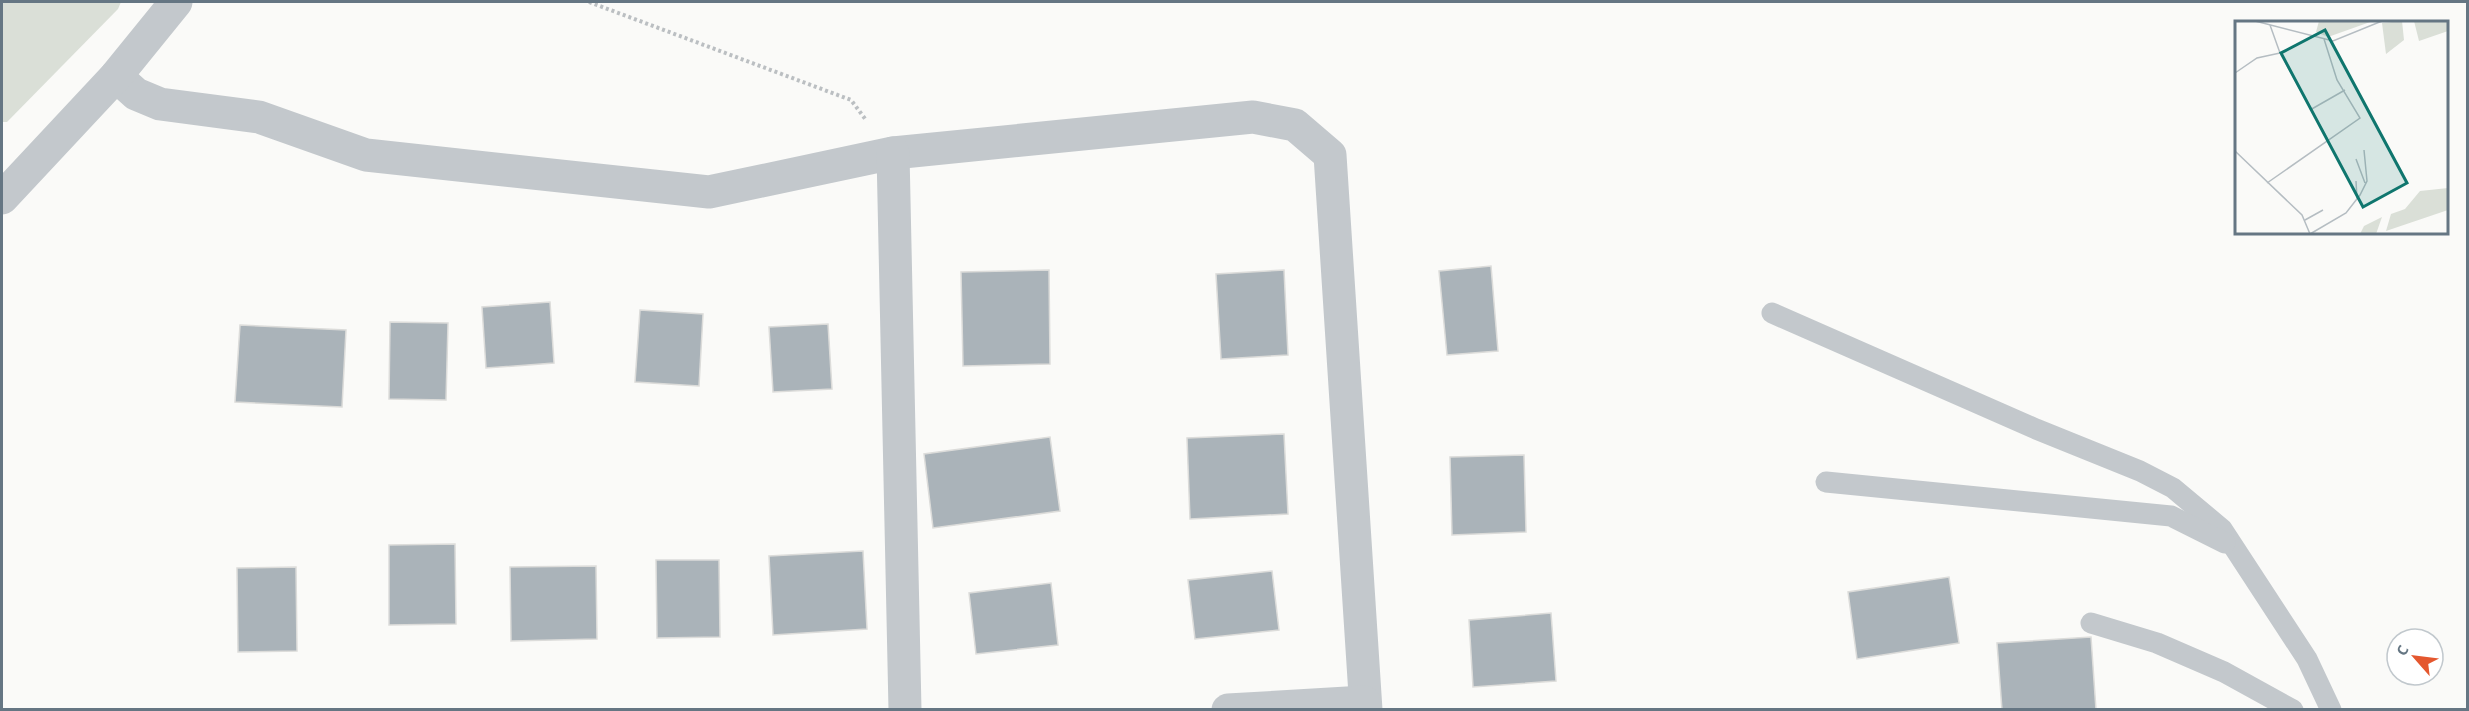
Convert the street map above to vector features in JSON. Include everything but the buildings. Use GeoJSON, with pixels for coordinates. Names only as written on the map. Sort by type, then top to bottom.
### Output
{"type":"FeatureCollection","features":[{"type":"Feature","properties":{"kind":"street"},"geometry":{"type":"LineString","coordinates":[[2,198],[116,76],[176,2]]}},
{"type":"Feature","properties":{"kind":"street"},"geometry":{"type":"LineString","coordinates":[[116,76],[136,94],[160,104],[259,117],[366,155],[709,192],[893,153],[1253,117],[1295,125],[1330,154],[1365,706],[1228,710]]}},
{"type":"Feature","properties":{"kind":"street"},"geometry":{"type":"LineString","coordinates":[[893,153],[906,710]]}},
{"type":"Feature","properties":{"kind":"lane"},"geometry":{"type":"LineString","coordinates":[[1772,313],[2036,429],[2140,471],[2173,488],[2222,529],[2307,659],[2331,710]]}},
{"type":"Feature","properties":{"kind":"lane"},"geometry":{"type":"LineString","coordinates":[[1826,482],[2171,516],[2234,547]]}},
{"type":"Feature","properties":{"kind":"lane"},"geometry":{"type":"LineString","coordinates":[[2091,623],[2157,644],[2224,672],[2293,710]]}},
{"type":"Feature","properties":{"kind":"path"},"geometry":{"type":"LineString","coordinates":[[589,2],[850,100],[893,153]]}},
{"type":"Feature","properties":{"kind":"shaded area"},"geometry":{"type":"Polygon","coordinates":[[[2,2],[121,2],[118,9],[7,122],[2,122],[2,2]]]}}]}
